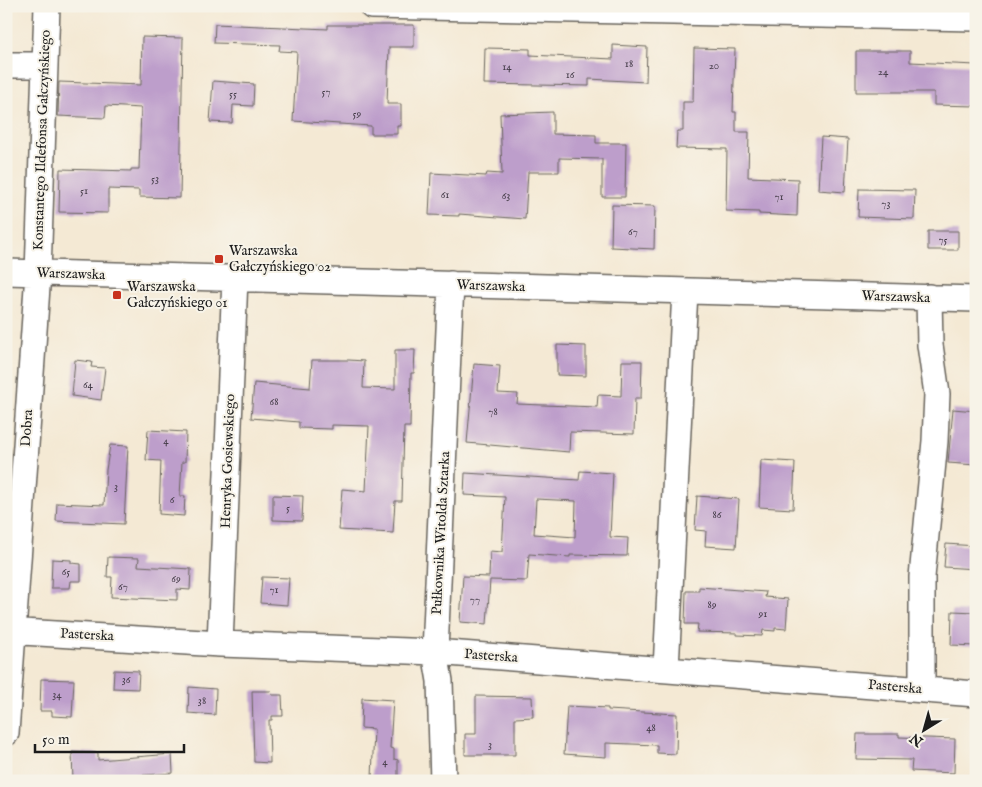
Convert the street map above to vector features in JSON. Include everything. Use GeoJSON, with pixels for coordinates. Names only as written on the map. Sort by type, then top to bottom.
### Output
{"type":"FeatureCollection","features":[{"type":"Feature","properties":{"kind":"street","name":"Konstantego Ildefonsa Gałczyńskiego"},"geometry":{"type":"LineString","coordinates":[[38,273],[47,6]]}},
{"type":"Feature","properties":{"kind":"street"},"geometry":{"type":"LineString","coordinates":[[372,6],[976,18]]}},
{"type":"Feature","properties":{"kind":"street"},"geometry":{"type":"LineString","coordinates":[[6,64],[44,65]]}},
{"type":"Feature","properties":{"kind":"street","name":"Warszawska"},"geometry":{"type":"LineString","coordinates":[[6,272],[976,299]]}},
{"type":"Feature","properties":{"kind":"street","name":"Dobra"},"geometry":{"type":"LineString","coordinates":[[6,733],[9,631],[38,273]]}},
{"type":"Feature","properties":{"kind":"street","name":"Henryka Gosiewskiego"},"geometry":{"type":"LineString","coordinates":[[220,644],[235,278]]}},
{"type":"Feature","properties":{"kind":"street","name":"Pułkownika Witolda Sztarka"},"geometry":{"type":"LineString","coordinates":[[444,781],[440,682],[435,652],[451,284]]}},
{"type":"Feature","properties":{"kind":"street"},"geometry":{"type":"LineString","coordinates":[[666,669],[685,291]]}},
{"type":"Feature","properties":{"kind":"street"},"geometry":{"type":"LineString","coordinates":[[922,690],[922,577],[935,441],[937,394],[930,345],[929,298]]}},
{"type":"Feature","properties":{"kind":"street","name":"Pasterska"},"geometry":{"type":"LineString","coordinates":[[9,631],[220,644],[435,652],[976,694]]}},
{"type":"Feature","properties":{"kind":"building"},"geometry":{"type":"Polygon","coordinates":[[[215,24],[328,29],[328,25],[414,25],[414,47],[389,47],[387,104],[401,104],[401,126],[397,126],[397,134],[371,134],[371,126],[293,121],[297,52],[279,51],[280,45],[214,43],[215,24]]]}},
{"type":"Feature","properties":{"kind":"building"},"geometry":{"type":"Polygon","coordinates":[[[142,37],[183,38],[180,198],[139,197],[139,190],[108,189],[108,213],[59,212],[60,169],[131,171],[131,169],[139,169],[141,108],[106,106],[105,118],[58,116],[59,82],[141,85],[142,37]]]}},
{"type":"Feature","properties":{"kind":"building"},"geometry":{"type":"Polygon","coordinates":[[[613,45],[647,47],[646,82],[589,79],[589,86],[484,84],[485,48],[530,49],[530,55],[613,59],[613,45]]]}},
{"type":"Feature","properties":{"kind":"building"},"geometry":{"type":"Polygon","coordinates":[[[694,48],[735,49],[733,112],[736,112],[736,132],[749,132],[748,177],[798,179],[797,216],[726,211],[727,149],[676,148],[677,131],[683,131],[683,102],[693,102],[694,48]]]}},
{"type":"Feature","properties":{"kind":"building"},"geometry":{"type":"Polygon","coordinates":[[[856,51],[910,51],[910,62],[976,65],[976,106],[934,105],[934,92],[856,92],[856,51]]]}},
{"type":"Feature","properties":{"kind":"building"},"geometry":{"type":"Polygon","coordinates":[[[213,81],[254,84],[253,106],[233,105],[232,123],[210,122],[213,81]]]}},
{"type":"Feature","properties":{"kind":"building"},"geometry":{"type":"Polygon","coordinates":[[[553,112],[553,134],[596,135],[596,143],[626,143],[625,197],[602,197],[602,159],[559,158],[559,172],[528,172],[525,219],[459,214],[459,216],[429,215],[431,173],[486,176],[487,173],[502,174],[500,114],[553,112]]]}},
{"type":"Feature","properties":{"kind":"building"},"geometry":{"type":"Polygon","coordinates":[[[821,137],[848,139],[845,192],[818,190],[821,137]]]}},
{"type":"Feature","properties":{"kind":"building"},"geometry":{"type":"Polygon","coordinates":[[[859,189],[915,190],[914,219],[858,217],[859,189]]]}},
{"type":"Feature","properties":{"kind":"building"},"geometry":{"type":"Polygon","coordinates":[[[612,205],[655,206],[654,249],[611,247],[612,205]]]}},
{"type":"Feature","properties":{"kind":"building"},"geometry":{"type":"Polygon","coordinates":[[[928,231],[958,231],[958,250],[928,250],[928,231]]]}},
{"type":"Feature","properties":{"kind":"building"},"geometry":{"type":"Polygon","coordinates":[[[557,345],[586,346],[586,376],[557,375],[557,345]]]}},
{"type":"Feature","properties":{"kind":"building"},"geometry":{"type":"Polygon","coordinates":[[[395,350],[415,350],[414,373],[411,373],[410,427],[404,427],[402,501],[395,501],[393,533],[339,530],[342,489],[366,491],[369,426],[332,425],[332,429],[299,428],[299,422],[251,418],[254,383],[310,388],[312,360],[349,360],[364,361],[363,388],[395,389],[395,350]]]}},
{"type":"Feature","properties":{"kind":"building"},"geometry":{"type":"Polygon","coordinates":[[[75,360],[92,362],[91,367],[105,368],[101,400],[72,396],[75,360]]]}},
{"type":"Feature","properties":{"kind":"building"},"geometry":{"type":"Polygon","coordinates":[[[622,361],[642,361],[641,398],[635,398],[634,434],[570,432],[569,452],[467,443],[474,364],[500,366],[498,393],[518,394],[517,404],[597,407],[598,395],[621,396],[622,361]]]}},
{"type":"Feature","properties":{"kind":"building"},"geometry":{"type":"Polygon","coordinates":[[[953,409],[976,411],[976,465],[948,463],[953,409]]]}},
{"type":"Feature","properties":{"kind":"building"},"geometry":{"type":"Polygon","coordinates":[[[148,430],[186,432],[185,462],[182,462],[180,496],[185,496],[184,516],[159,514],[161,461],[146,460],[148,430]]]}},
{"type":"Feature","properties":{"kind":"building"},"geometry":{"type":"Polygon","coordinates":[[[110,445],[128,446],[124,524],[56,521],[57,503],[104,505],[110,445]]]}},
{"type":"Feature","properties":{"kind":"building"},"geometry":{"type":"Polygon","coordinates":[[[761,460],[795,462],[793,509],[759,507],[761,460]]]}},
{"type":"Feature","properties":{"kind":"building"},"geometry":{"type":"Polygon","coordinates":[[[580,471],[613,473],[610,537],[628,538],[627,556],[570,555],[570,557],[529,554],[527,581],[490,580],[487,624],[460,622],[463,576],[489,577],[490,551],[502,552],[505,497],[464,495],[465,473],[579,480],[580,471]],[[536,499],[534,534],[575,537],[576,501],[536,499]]]}},
{"type":"Feature","properties":{"kind":"building"},"geometry":{"type":"Polygon","coordinates":[[[273,495],[303,496],[302,521],[273,520],[273,495]]]}},
{"type":"Feature","properties":{"kind":"building"},"geometry":{"type":"Polygon","coordinates":[[[697,496],[739,499],[736,548],[705,546],[706,531],[695,530],[697,496]]]}},
{"type":"Feature","properties":{"kind":"building"},"geometry":{"type":"Polygon","coordinates":[[[946,544],[976,546],[975,569],[944,567],[946,544]]]}},
{"type":"Feature","properties":{"kind":"building"},"geometry":{"type":"Polygon","coordinates":[[[108,557],[139,558],[138,566],[191,569],[190,590],[177,589],[177,600],[111,597],[112,577],[107,577],[108,557]]]}},
{"type":"Feature","properties":{"kind":"building"},"geometry":{"type":"Polygon","coordinates":[[[52,559],[71,560],[71,563],[81,564],[81,581],[71,581],[70,588],[51,588],[52,559]]]}},
{"type":"Feature","properties":{"kind":"building"},"geometry":{"type":"Polygon","coordinates":[[[262,577],[289,578],[287,605],[260,603],[262,577]]]}},
{"type":"Feature","properties":{"kind":"building"},"geometry":{"type":"Polygon","coordinates":[[[699,587],[766,592],[765,597],[788,599],[786,629],[775,628],[775,631],[763,630],[762,636],[697,632],[698,624],[685,624],[686,591],[699,591],[699,587]]]}},
{"type":"Feature","properties":{"kind":"building"},"geometry":{"type":"Polygon","coordinates":[[[952,611],[976,612],[976,646],[951,645],[952,611]]]}},
{"type":"Feature","properties":{"kind":"building"},"geometry":{"type":"Polygon","coordinates":[[[114,670],[139,671],[138,689],[113,688],[114,670]]]}},
{"type":"Feature","properties":{"kind":"building"},"geometry":{"type":"Polygon","coordinates":[[[41,679],[74,680],[72,717],[52,716],[52,711],[40,711],[41,679]]]}},
{"type":"Feature","properties":{"kind":"building"},"geometry":{"type":"Polygon","coordinates":[[[189,687],[216,689],[215,715],[188,713],[189,687]]]}},
{"type":"Feature","properties":{"kind":"building"},"geometry":{"type":"Polygon","coordinates":[[[252,691],[271,691],[272,695],[282,695],[283,716],[272,716],[272,720],[269,720],[270,763],[254,762],[252,691]]]}},
{"type":"Feature","properties":{"kind":"building"},"geometry":{"type":"Polygon","coordinates":[[[476,696],[532,697],[533,717],[515,718],[515,755],[465,755],[465,734],[476,734],[476,696]]]}},
{"type":"Feature","properties":{"kind":"building"},"geometry":{"type":"Polygon","coordinates":[[[362,698],[393,700],[390,748],[394,749],[394,759],[398,760],[398,779],[372,778],[374,729],[361,728],[362,698]]]}},
{"type":"Feature","properties":{"kind":"building"},"geometry":{"type":"Polygon","coordinates":[[[567,706],[677,714],[676,754],[657,753],[657,745],[606,743],[606,757],[564,754],[567,706]]]}},
{"type":"Feature","properties":{"kind":"building"},"geometry":{"type":"Polygon","coordinates":[[[857,734],[899,734],[899,737],[955,739],[954,773],[911,771],[912,760],[856,759],[857,734]]]}},
{"type":"Feature","properties":{"kind":"building"},"geometry":{"type":"Polygon","coordinates":[[[72,752],[98,753],[98,760],[172,754],[173,773],[73,781],[72,752]]]}},
{"type":"Feature","properties":{"kind":"place","name":"Warszawska Gałczyńskiego 02"},"geometry":{"type":"Point","coordinates":[219,259]}},
{"type":"Feature","properties":{"kind":"place","name":"Warszawska Gałczyńskiego 01"},"geometry":{"type":"Point","coordinates":[117,295]}}]}
